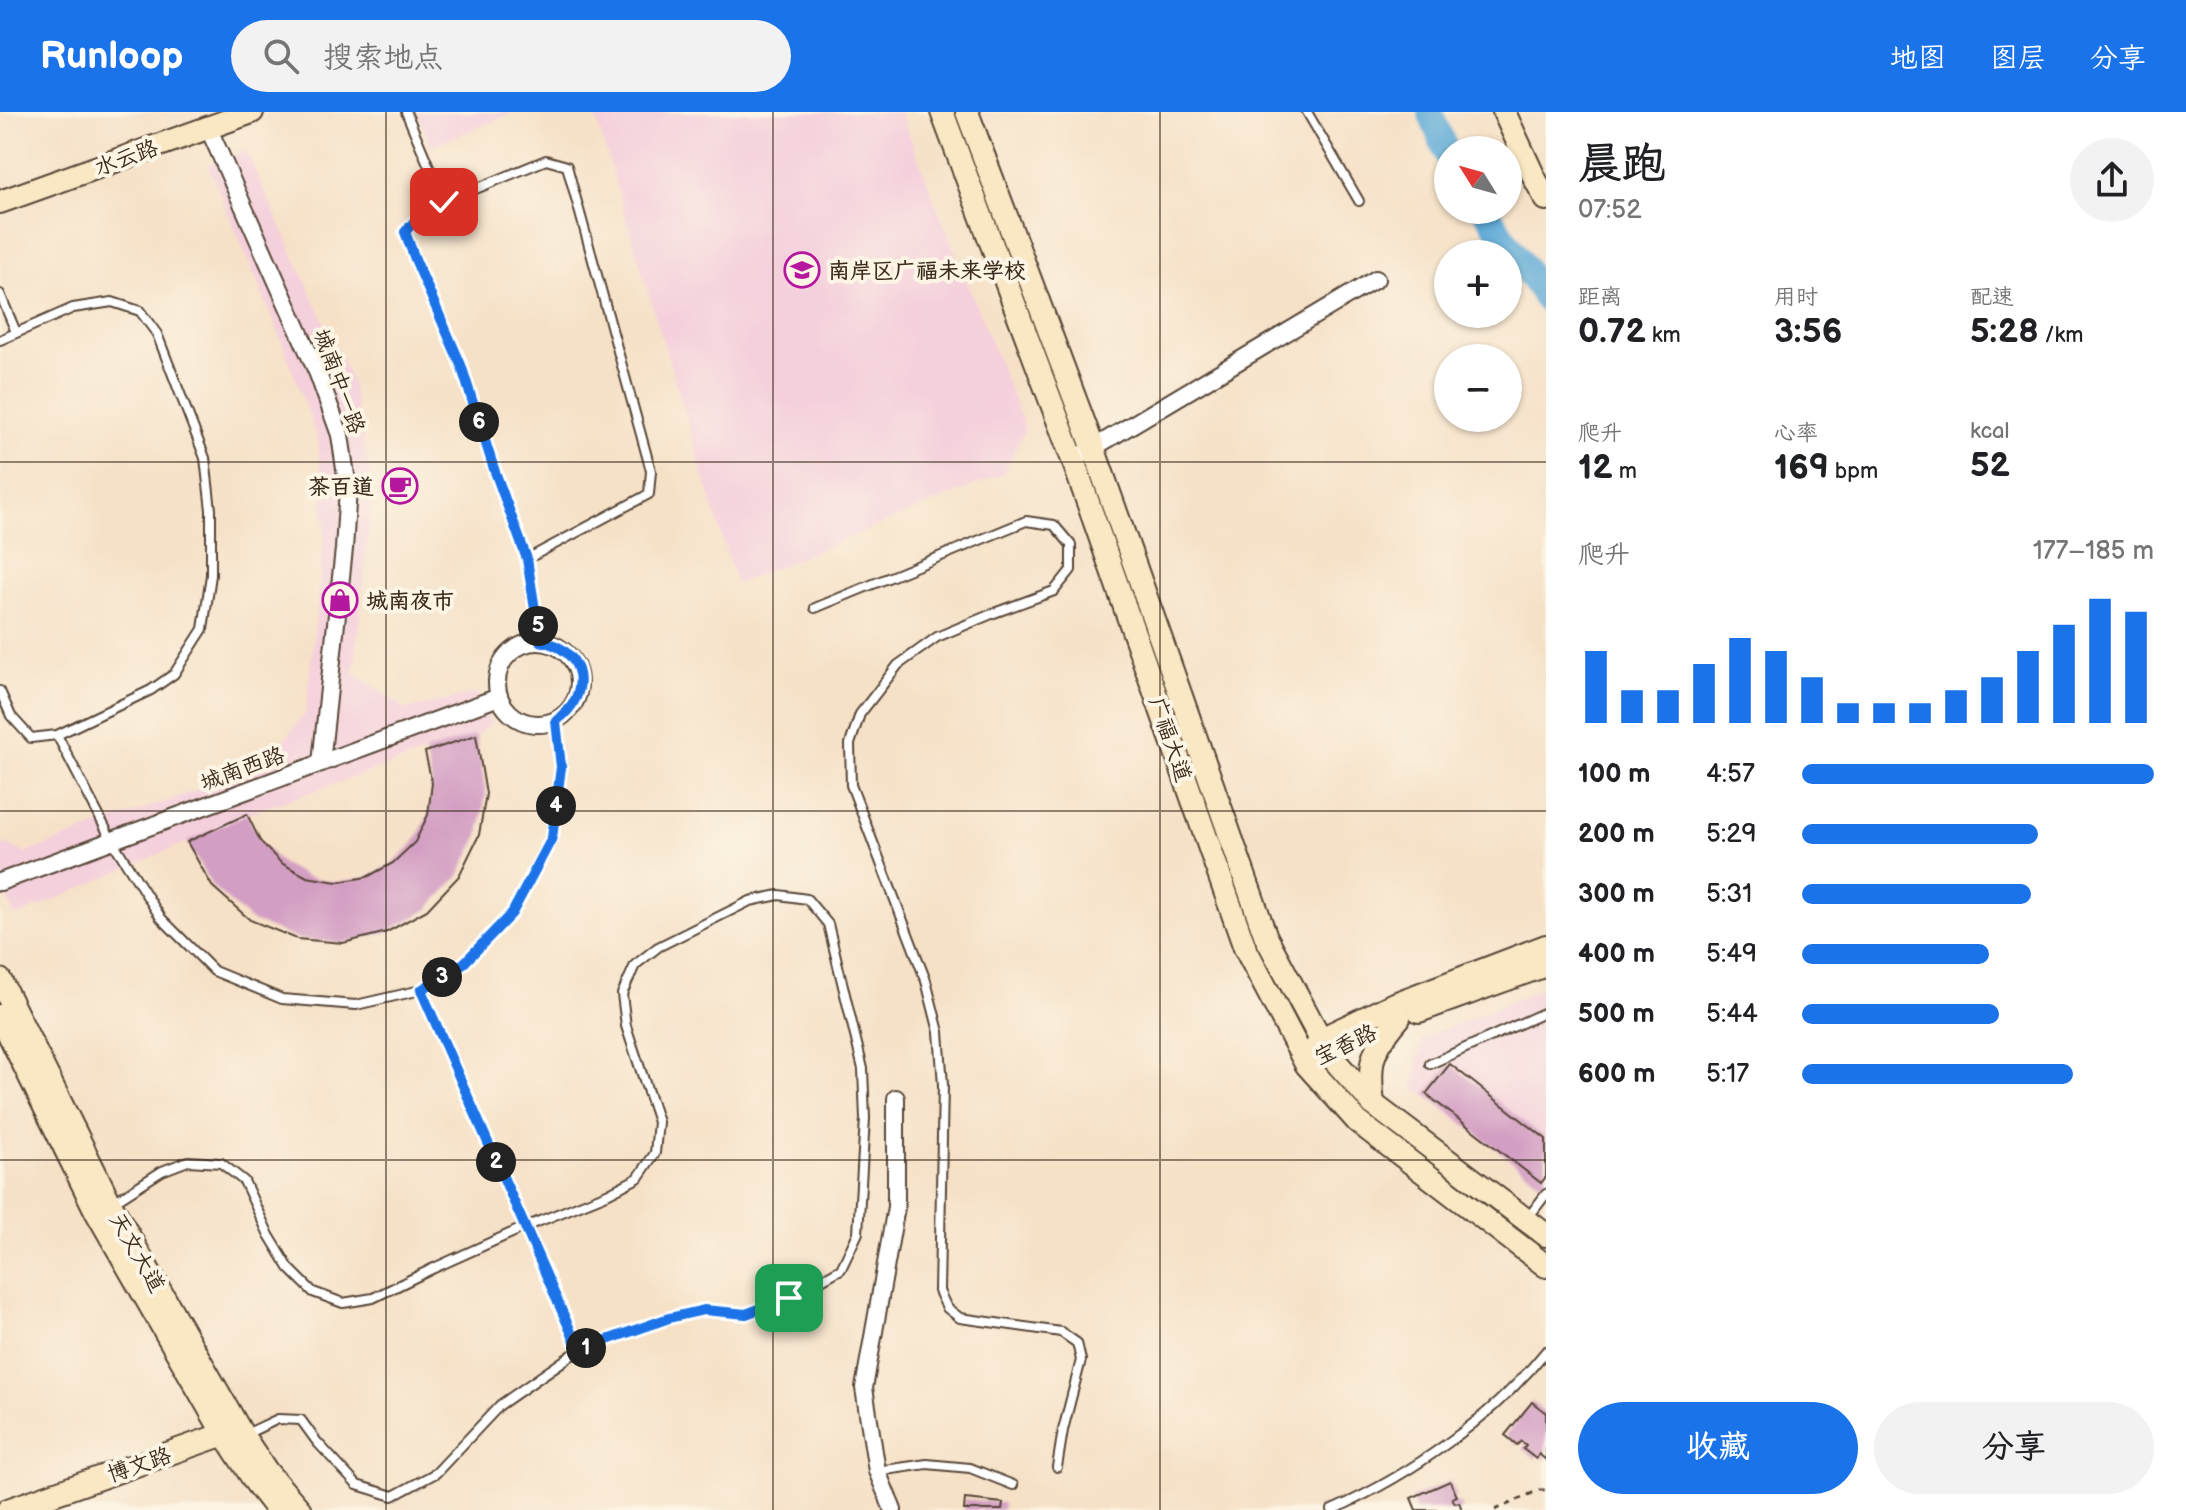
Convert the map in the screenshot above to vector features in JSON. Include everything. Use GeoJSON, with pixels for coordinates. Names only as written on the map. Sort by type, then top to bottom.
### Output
{"type":"FeatureCollection","features":[{"type":"Feature","properties":{"kind":"main road","name":"水云路"},"geometry":{"type":"LineString","coordinates":[[0,186],[207,120],[252,112]]}},
{"type":"Feature","properties":{"kind":"main road","name":"广福大道"},"geometry":{"type":"LineString","coordinates":[[942,112],[1073,460],[1245,948],[1306,1064],[1358,1122],[1546,1266]]}},
{"type":"Feature","properties":{"kind":"main road","name":"广福大道"},"geometry":{"type":"LineString","coordinates":[[967,112],[1093,447],[1266,937],[1324,1046],[1373,1104],[1546,1235]]}},
{"type":"Feature","properties":{"kind":"main road"},"geometry":{"type":"LineString","coordinates":[[1504,112],[1546,199]]}},
{"type":"Feature","properties":{"kind":"main road","name":"水云路"},"geometry":{"type":"LineString","coordinates":[[0,202],[207,120]]}},
{"type":"Feature","properties":{"kind":"main road","name":"宝香路"},"geometry":{"type":"LineString","coordinates":[[1306,1064],[1324,1046],[1392,1005],[1546,946]]}},
{"type":"Feature","properties":{"kind":"main road","name":"宝香路"},"geometry":{"type":"LineString","coordinates":[[1324,1046],[1546,965]]}},
{"type":"Feature","properties":{"kind":"main road","name":"天文大道"},"geometry":{"type":"LineString","coordinates":[[0,980],[111,1205],[234,1435],[256,1483],[277,1510]]}},
{"type":"Feature","properties":{"kind":"main road","name":"天文大道"},"geometry":{"type":"LineString","coordinates":[[0,1016],[96,1211],[234,1435],[300,1510]]}},
{"type":"Feature","properties":{"kind":"main road"},"geometry":{"type":"LineString","coordinates":[[1373,1104],[1370,1078],[1372,1057],[1380,1040],[1399,1018]]}},
{"type":"Feature","properties":{"kind":"main road","name":"博文路"},"geometry":{"type":"LineString","coordinates":[[8,1510],[234,1435]]}},
{"type":"Feature","properties":{"kind":"street","name":"城南中一路"},"geometry":{"type":"LineString","coordinates":[[207,120],[318,374],[340,435],[348,489],[321,763]]}},
{"type":"Feature","properties":{"kind":"street"},"geometry":{"type":"LineString","coordinates":[[1073,460],[1376,279]]}},
{"type":"Feature","properties":{"kind":"street"},"geometry":{"type":"LineString","coordinates":[[527,643],[553,643],[565,650],[579,674],[580,688],[576,701],[556,721],[528,723],[515,718],[505,709],[499,697],[497,683],[505,658],[514,648],[527,643]]}},
{"type":"Feature","properties":{"kind":"street","name":"城南西路"},"geometry":{"type":"LineString","coordinates":[[0,882],[499,697]]}},
{"type":"Feature","properties":{"kind":"street"},"geometry":{"type":"LineString","coordinates":[[893,1510],[877,1471],[864,1388],[896,1207],[896,1098]]}},
{"type":"Feature","properties":{"kind":"lane"},"geometry":{"type":"LineString","coordinates":[[406,112],[444,202]]}},
{"type":"Feature","properties":{"kind":"lane"},"geometry":{"type":"LineString","coordinates":[[1307,112],[1359,201]]}},
{"type":"Feature","properties":{"kind":"lane"},"geometry":{"type":"LineString","coordinates":[[527,559],[649,494],[651,471],[567,166],[546,160],[444,202],[420,215],[405,232],[461,365],[527,559],[540,641]]}},
{"type":"Feature","properties":{"kind":"lane"},"geometry":{"type":"LineString","coordinates":[[0,294],[16,332]]}},
{"type":"Feature","properties":{"kind":"lane"},"geometry":{"type":"LineString","coordinates":[[0,340],[73,308],[112,302],[140,311],[157,334],[205,458],[211,510],[211,575],[203,629],[174,674],[151,690],[57,735],[31,738],[11,716],[0,691]]}},
{"type":"Feature","properties":{"kind":"lane"},"geometry":{"type":"LineString","coordinates":[[815,608],[1026,521],[1054,525],[1071,545],[1071,570],[1054,591],[937,637],[898,665],[860,714],[850,744],[851,785],[926,981],[939,1032],[943,1085],[939,1291],[947,1308],[960,1318],[1061,1332],[1077,1343],[1081,1360],[1057,1467]]}},
{"type":"Feature","properties":{"kind":"lane"},"geometry":{"type":"LineString","coordinates":[[57,735],[111,839],[161,918],[214,971],[282,999],[356,1005],[421,990],[464,963],[512,913],[552,838],[561,767],[556,721]]}},
{"type":"Feature","properties":{"kind":"lane"},"geometry":{"type":"LineString","coordinates":[[111,1205],[162,1171],[188,1161],[221,1163],[244,1181],[269,1235],[289,1268],[313,1292],[343,1303],[373,1298],[638,1178],[655,1153],[658,1122],[626,1026],[622,994],[635,965],[658,947],[750,901],[779,895],[807,899],[828,924],[863,1069],[865,1119],[858,1233],[841,1269],[789,1298],[746,1314],[704,1310],[669,1318],[579,1350],[500,1405],[436,1473],[393,1496],[357,1485],[301,1420],[278,1419],[234,1435]]}},
{"type":"Feature","properties":{"kind":"lane"},"geometry":{"type":"LineString","coordinates":[[1430,1064],[1546,1012]]}},
{"type":"Feature","properties":{"kind":"lane"},"geometry":{"type":"LineString","coordinates":[[1526,1220],[1546,1194]]}},
{"type":"Feature","properties":{"kind":"lane"},"geometry":{"type":"LineString","coordinates":[[1332,1510],[1429,1456],[1488,1410],[1546,1351]]}},
{"type":"Feature","properties":{"kind":"lane"},"geometry":{"type":"LineString","coordinates":[[877,1471],[927,1464],[970,1468],[1013,1485]]}},
{"type":"Feature","properties":{"kind":"path"},"geometry":{"type":"LineString","coordinates":[[421,990],[579,1350]]}},
{"type":"Feature","properties":{"kind":"path"},"geometry":{"type":"LineString","coordinates":[[1495,1510],[1539,1490],[1546,1490]]}},
{"type":"Feature","properties":{"kind":"shaded area"},"geometry":{"type":"Polygon","coordinates":[[[417,112],[515,112],[431,147],[417,112]]]}},
{"type":"Feature","properties":{"kind":"shaded area","name":"南岸区广福未来学校"},"geometry":{"type":"Polygon","coordinates":[[[594,112],[900,112],[1025,429],[1003,474],[736,584],[594,112]]]}},
{"type":"Feature","properties":{"kind":"shaded area","name":"城南夜市"},"geometry":{"type":"Polygon","coordinates":[[[246,151],[351,380],[373,489],[354,673],[407,710],[477,693],[491,724],[476,735],[247,814],[15,917],[0,880],[0,842],[26,853],[265,765],[306,712],[325,527],[318,440],[278,331],[208,165],[246,151]]]}},
{"type":"Feature","properties":{"kind":"shaded area"},"geometry":{"type":"Polygon","coordinates":[[[1546,987],[1546,1187],[1413,1086],[1421,1039],[1546,987]]]}},
{"type":"Feature","properties":{"kind":"building"},"geometry":{"type":"Polygon","coordinates":[[[476,735],[486,794],[479,835],[459,876],[427,910],[387,932],[343,943],[297,939],[250,920],[212,886],[187,842],[247,814],[260,841],[281,863],[307,877],[337,882],[367,877],[393,863],[415,842],[428,815],[432,783],[425,752],[476,735]]]}},
{"type":"Feature","properties":{"kind":"building"},"geometry":{"type":"Polygon","coordinates":[[[1450,1064],[1546,1139],[1546,1177],[1541,1183],[1426,1094],[1450,1064]]]}},
{"type":"Feature","properties":{"kind":"building"},"geometry":{"type":"Polygon","coordinates":[[[1532,1402],[1546,1413],[1546,1460],[1539,1454],[1536,1459],[1523,1449],[1526,1445],[1521,1441],[1517,1445],[1505,1435],[1532,1402]]]}},
{"type":"Feature","properties":{"kind":"building"},"geometry":{"type":"Polygon","coordinates":[[[1450,1481],[1457,1496],[1452,1498],[1455,1503],[1459,1502],[1462,1510],[1416,1510],[1411,1498],[1450,1481]]]}},
{"type":"Feature","properties":{"kind":"building"},"geometry":{"type":"Polygon","coordinates":[[[965,1499],[1003,1503],[1002,1510],[964,1510],[965,1499]]]}},
{"type":"Feature","properties":{"kind":"waterway"},"geometry":{"type":"LineString","coordinates":[[1430,112],[1440,136]]}},
{"type":"Feature","properties":{"kind":"waterway"},"geometry":{"type":"LineString","coordinates":[[1495,224],[1546,299]]}},
{"type":"Feature","properties":{"kind":"place","name":"南岸区广福未来学校"},"geometry":{"type":"Point","coordinates":[802,270]}},
{"type":"Feature","properties":{"kind":"place","name":"茶百道"},"geometry":{"type":"Point","coordinates":[400,486]}},
{"type":"Feature","properties":{"kind":"place","name":"城南夜市"},"geometry":{"type":"Point","coordinates":[340,600]}},
{"type":"Feature","properties":{"kind":"route"},"geometry":{"type":"LineString","coordinates":[[444,202],[420,215],[405,232],[461,365],[527,559],[540,641],[553,643],[565,650],[574,661],[580,688],[576,701],[556,721],[561,767],[552,838],[512,913],[464,963],[421,990],[579,1350],[669,1318],[704,1310],[746,1314],[789,1298]]}}]}
